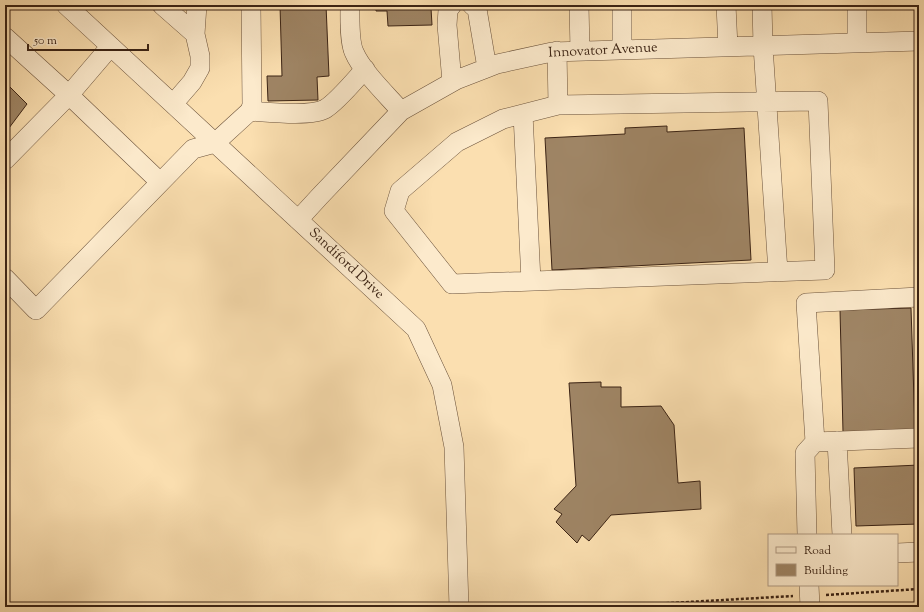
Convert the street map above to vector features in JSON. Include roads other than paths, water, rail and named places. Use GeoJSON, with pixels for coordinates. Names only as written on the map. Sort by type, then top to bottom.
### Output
{"type":"FeatureCollection","features":[{"type":"Feature","properties":{"kind":"street","name":"Sandiford Drive"},"geometry":{"type":"LineString","coordinates":[[66,5],[416,329],[442,385],[454,447],[459,607]]}},
{"type":"Feature","properties":{"kind":"street"},"geometry":{"type":"LineString","coordinates":[[162,5],[195,34]]}},
{"type":"Feature","properties":{"kind":"street"},"geometry":{"type":"LineString","coordinates":[[173,104],[192,82],[200,68],[200,56],[195,34],[197,5]]}},
{"type":"Feature","properties":{"kind":"street"},"geometry":{"type":"LineString","coordinates":[[5,278],[36,310],[193,149],[216,143],[250,111],[252,105],[251,5]]}},
{"type":"Feature","properties":{"kind":"street"},"geometry":{"type":"LineString","coordinates":[[350,5],[350,29],[353,51],[365,69],[401,110]]}},
{"type":"Feature","properties":{"kind":"street"},"geometry":{"type":"LineString","coordinates":[[452,5],[448,10],[447,25],[452,82]]}},
{"type":"Feature","properties":{"kind":"street"},"geometry":{"type":"LineString","coordinates":[[472,5],[477,9],[487,68]]}},
{"type":"Feature","properties":{"kind":"street"},"geometry":{"type":"LineString","coordinates":[[579,5],[580,51]]}},
{"type":"Feature","properties":{"kind":"street"},"geometry":{"type":"LineString","coordinates":[[622,5],[622,50]]}},
{"type":"Feature","properties":{"kind":"street"},"geometry":{"type":"LineString","coordinates":[[726,5],[728,47]]}},
{"type":"Feature","properties":{"kind":"street"},"geometry":{"type":"LineString","coordinates":[[762,5],[763,46],[778,272]]}},
{"type":"Feature","properties":{"kind":"street"},"geometry":{"type":"LineString","coordinates":[[857,5],[857,43]]}},
{"type":"Feature","properties":{"kind":"street"},"geometry":{"type":"LineString","coordinates":[[5,37],[69,95],[160,182]]}},
{"type":"Feature","properties":{"kind":"street","name":"Innovator Avenue"},"geometry":{"type":"LineString","coordinates":[[298,220],[401,110],[452,82],[497,64],[557,51],[919,41]]}},
{"type":"Feature","properties":{"kind":"street"},"geometry":{"type":"LineString","coordinates":[[5,160],[69,95],[110,47]]}},
{"type":"Feature","properties":{"kind":"street"},"geometry":{"type":"LineString","coordinates":[[557,51],[558,105]]}},
{"type":"Feature","properties":{"kind":"street"},"geometry":{"type":"LineString","coordinates":[[250,111],[310,113],[324,110],[335,101],[365,69]]}},
{"type":"Feature","properties":{"kind":"street"},"geometry":{"type":"LineString","coordinates":[[818,101],[825,270],[452,284],[394,211],[400,191],[456,142],[503,119],[558,105],[767,103],[818,101]]}},
{"type":"Feature","properties":{"kind":"street"},"geometry":{"type":"LineString","coordinates":[[523,114],[531,281]]}},
{"type":"Feature","properties":{"kind":"street"},"geometry":{"type":"LineString","coordinates":[[815,442],[806,303],[919,297]]}},
{"type":"Feature","properties":{"kind":"street"},"geometry":{"type":"LineString","coordinates":[[807,534],[805,453],[815,442],[919,438]]}},
{"type":"Feature","properties":{"kind":"street"},"geometry":{"type":"LineString","coordinates":[[836,441],[842,534]]}},
{"type":"Feature","properties":{"kind":"street"},"geometry":{"type":"LineString","coordinates":[[898,553],[919,552]]}}]}
